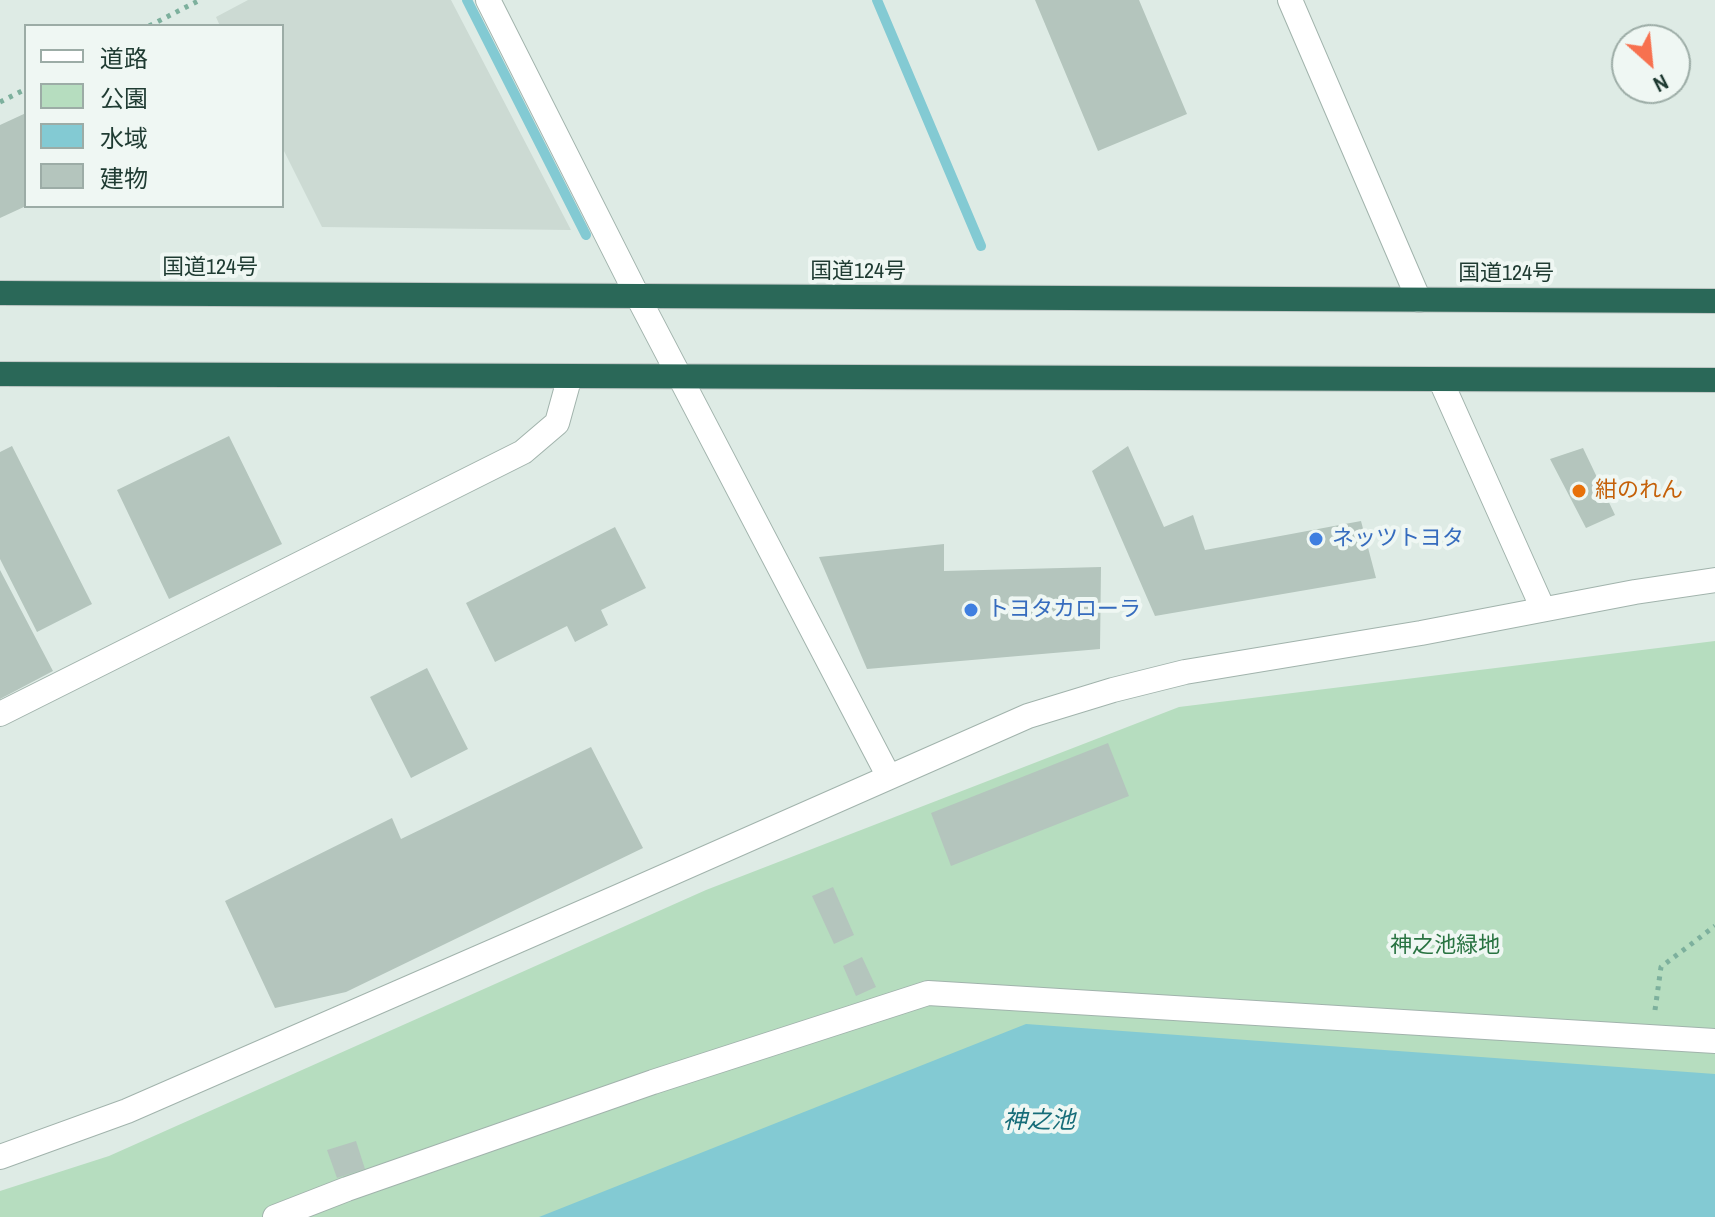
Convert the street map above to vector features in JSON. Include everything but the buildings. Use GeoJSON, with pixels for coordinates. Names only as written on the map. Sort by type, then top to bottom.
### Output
{"type":"FeatureCollection","features":[{"type":"Feature","properties":{"kind":"highway","name":"国道124号"},"geometry":{"type":"LineString","coordinates":[[0,293],[1715,301]]}},
{"type":"Feature","properties":{"kind":"highway"},"geometry":{"type":"LineString","coordinates":[[0,374],[1715,380]]}},
{"type":"Feature","properties":{"kind":"street"},"geometry":{"type":"LineString","coordinates":[[488,0],[638,297],[889,777]]}},
{"type":"Feature","properties":{"kind":"street"},"geometry":{"type":"LineString","coordinates":[[1290,0],[1419,300]]}},
{"type":"Feature","properties":{"kind":"street"},"geometry":{"type":"LineString","coordinates":[[0,714],[523,452],[557,423],[570,376]]}},
{"type":"Feature","properties":{"kind":"street"},"geometry":{"type":"LineString","coordinates":[[1440,379],[1543,609]]}},
{"type":"Feature","properties":{"kind":"street"},"geometry":{"type":"LineString","coordinates":[[0,1157],[127,1111],[1028,716],[1185,672],[1715,580]]}},
{"type":"Feature","properties":{"kind":"street"},"geometry":{"type":"LineString","coordinates":[[275,1217],[624,1092],[928,993],[1715,1041]]}},
{"type":"Feature","properties":{"kind":"path"},"geometry":{"type":"LineString","coordinates":[[153,24],[200,0]]}},
{"type":"Feature","properties":{"kind":"path"},"geometry":{"type":"LineString","coordinates":[[0,102],[24,90]]}},
{"type":"Feature","properties":{"kind":"path"},"geometry":{"type":"LineString","coordinates":[[1651,1037],[1661,967],[1715,926]]}},
{"type":"Feature","properties":{"kind":"shaded area"},"geometry":{"type":"Polygon","coordinates":[[[248,0],[451,0],[571,230],[322,227],[284,151],[284,24],[219,24],[216,17],[248,0]]]}},
{"type":"Feature","properties":{"kind":"green space","name":"神之池緑地"},"geometry":{"type":"Polygon","coordinates":[[[1715,641],[1715,1217],[0,1217],[0,1191],[109,1156],[706,890],[1179,707],[1715,641]]]}},
{"type":"Feature","properties":{"kind":"water","name":"神之池"},"geometry":{"type":"Polygon","coordinates":[[[1026,1024],[1715,1074],[1715,1217],[539,1217],[1026,1024]]]}},
{"type":"Feature","properties":{"kind":"waterway"},"geometry":{"type":"LineString","coordinates":[[467,0],[586,235]]}},
{"type":"Feature","properties":{"kind":"waterway"},"geometry":{"type":"LineString","coordinates":[[877,0],[981,246]]}},
{"type":"Feature","properties":{"kind":"place","name":"紺のれん"},"geometry":{"type":"Point","coordinates":[1579,491]}},
{"type":"Feature","properties":{"kind":"place","name":"ネッツトヨタ"},"geometry":{"type":"Point","coordinates":[1316,539]}},
{"type":"Feature","properties":{"kind":"place","name":"トヨタカローラ"},"geometry":{"type":"Point","coordinates":[971,610]}}]}
